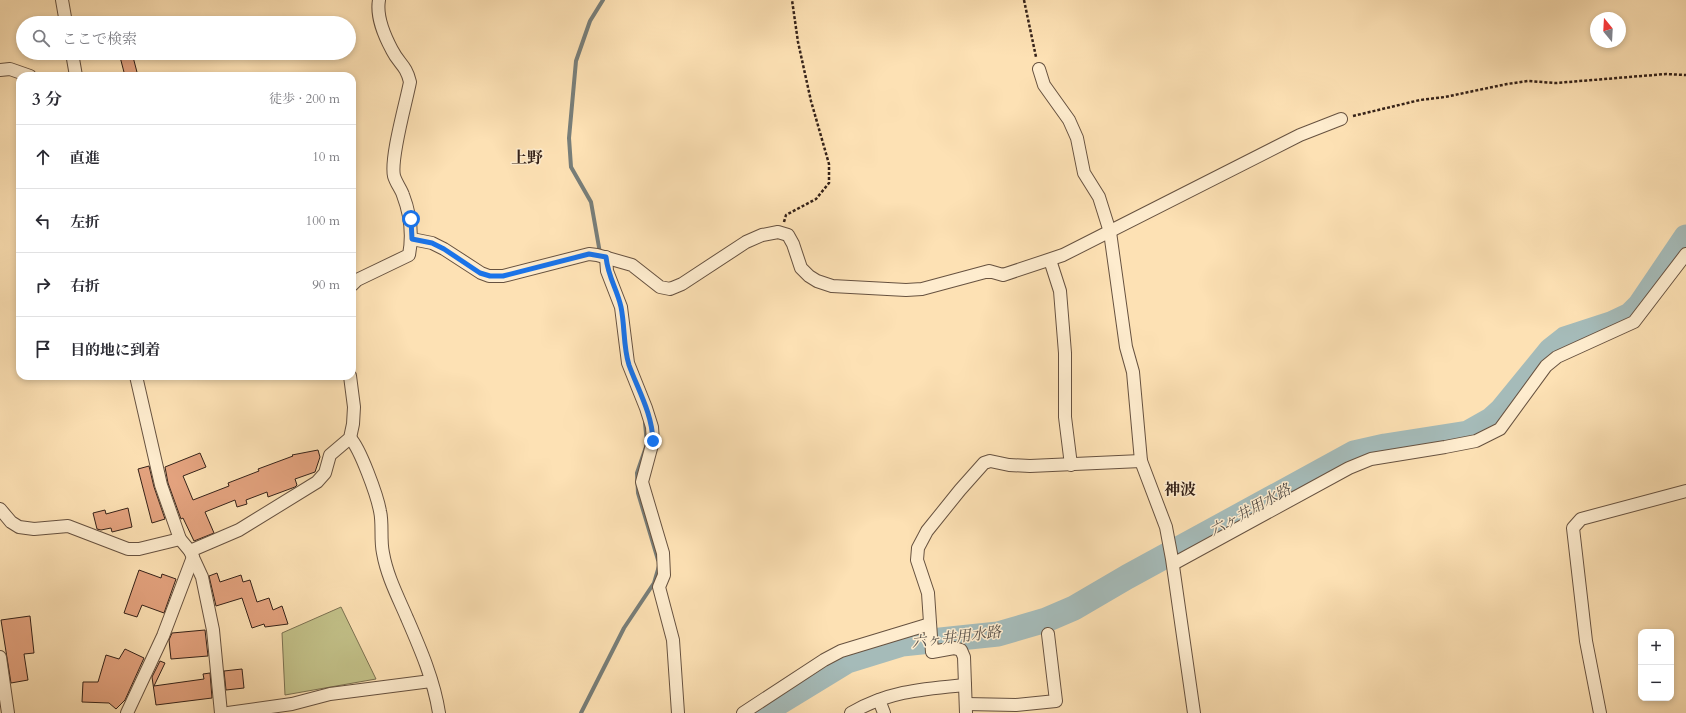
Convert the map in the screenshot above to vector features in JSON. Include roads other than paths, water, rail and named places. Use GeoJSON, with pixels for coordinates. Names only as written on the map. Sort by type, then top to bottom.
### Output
{"type":"FeatureCollection","features":[{"type":"Feature","properties":{"kind":"street"},"geometry":{"type":"LineString","coordinates":[[62,0],[65,16]]}},
{"type":"Feature","properties":{"kind":"street"},"geometry":{"type":"LineString","coordinates":[[356,281],[409,255],[412,239],[411,219],[403,195],[394,176],[393,162],[410,82],[407,71],[392,51],[378,16],[379,0]]}},
{"type":"Feature","properties":{"kind":"street"},"geometry":{"type":"LineString","coordinates":[[73,60],[75,72]]}},
{"type":"Feature","properties":{"kind":"street"},"geometry":{"type":"LineString","coordinates":[[0,70],[10,69],[19,72]]}},
{"type":"Feature","properties":{"kind":"street"},"geometry":{"type":"LineString","coordinates":[[1039,69],[1044,85],[1069,120],[1077,138],[1084,173],[1099,196],[1110,232],[1126,347],[1133,372],[1141,461],[1166,527],[1170,545],[1194,713]]}},
{"type":"Feature","properties":{"kind":"street"},"geometry":{"type":"LineString","coordinates":[[412,239],[432,243],[444,249],[480,273],[490,276],[503,276],[589,254],[602,256],[632,265],[660,286],[670,289],[682,284],[746,242],[778,232],[788,235],[793,244],[801,268],[817,282],[832,286],[906,290],[922,288],[989,271],[1003,275],[1063,256],[1300,135],[1341,119]]}},
{"type":"Feature","properties":{"kind":"street"},"geometry":{"type":"LineString","coordinates":[[1173,562],[1349,468],[1371,459],[1445,447],[1476,440],[1500,429],[1546,366],[1558,357],[1634,322],[1686,254]]}},
{"type":"Feature","properties":{"kind":"street"},"geometry":{"type":"LineString","coordinates":[[602,256],[621,307],[628,363],[652,427],[653,441],[642,482],[665,564],[664,574],[658,587],[673,640],[678,713]]}},
{"type":"Feature","properties":{"kind":"street"},"geometry":{"type":"LineString","coordinates":[[1050,260],[1060,291],[1065,353],[1066,417],[1071,465]]}},
{"type":"Feature","properties":{"kind":"street"},"geometry":{"type":"LineString","coordinates":[[137,380],[161,485],[180,540],[192,554],[202,577],[213,630],[221,713]]}},
{"type":"Feature","properties":{"kind":"street"},"geometry":{"type":"LineString","coordinates":[[127,713],[163,636],[192,554],[239,530],[317,482],[325,473],[330,455],[350,438],[354,407],[351,380]]}},
{"type":"Feature","properties":{"kind":"street"},"geometry":{"type":"LineString","coordinates":[[350,438],[356,444],[361,455],[380,510],[382,552],[387,570],[418,645],[431,681],[439,713]]}},
{"type":"Feature","properties":{"kind":"street"},"geometry":{"type":"LineString","coordinates":[[1048,634],[1056,701],[1043,708],[1016,705],[966,708],[964,657],[961,650],[954,648],[932,652],[928,593],[917,560],[918,548],[927,531],[984,463],[990,461],[1030,466],[1141,461]]}},
{"type":"Feature","properties":{"kind":"street"},"geometry":{"type":"LineString","coordinates":[[1600,713],[1586,640],[1573,528],[1581,519],[1686,491]]}},
{"type":"Feature","properties":{"kind":"street"},"geometry":{"type":"LineString","coordinates":[[0,509],[11,522],[19,527],[34,529],[68,526],[128,549],[139,549],[180,540]]}},
{"type":"Feature","properties":{"kind":"street"},"geometry":{"type":"LineString","coordinates":[[743,713],[824,660],[841,651],[882,637],[931,634]]}},
{"type":"Feature","properties":{"kind":"street"},"geometry":{"type":"LineString","coordinates":[[0,657],[8,713]]}},
{"type":"Feature","properties":{"kind":"street"},"geometry":{"type":"LineString","coordinates":[[228,713],[292,704],[330,694],[431,681]]}},
{"type":"Feature","properties":{"kind":"street"},"geometry":{"type":"LineString","coordinates":[[851,713],[879,700],[912,690],[965,685]]}},
{"type":"Feature","properties":{"kind":"street"},"geometry":{"type":"LineString","coordinates":[[879,700],[884,713]]}},
{"type":"Feature","properties":{"kind":"waterway"},"geometry":{"type":"LineString","coordinates":[[600,253],[591,202],[571,167],[569,138],[576,61],[590,21],[603,0]]}},
{"type":"Feature","properties":{"kind":"waterway","name":"六ヶ井用水路"},"geometry":{"type":"LineString","coordinates":[[762,713],[847,661],[902,644],[998,634],[1046,620],[1074,608],[1127,577],[1354,453],[1385,446],[1468,433],[1491,420],[1502,410],[1551,350],[1565,339],[1611,324],[1630,315],[1640,305],[1686,237]]}},
{"type":"Feature","properties":{"kind":"waterway"},"geometry":{"type":"LineString","coordinates":[[645,423],[647,444],[637,473],[638,493],[658,560]]}},
{"type":"Feature","properties":{"kind":"waterway"},"geometry":{"type":"LineString","coordinates":[[581,713],[624,628],[654,583],[659,566]]}},
{"type":"Feature","properties":{"kind":"district","name":"上野"},"geometry":{"type":"Point","coordinates":[527,158]}},
{"type":"Feature","properties":{"kind":"district","name":"神波"},"geometry":{"type":"Point","coordinates":[1180,490]}}]}
